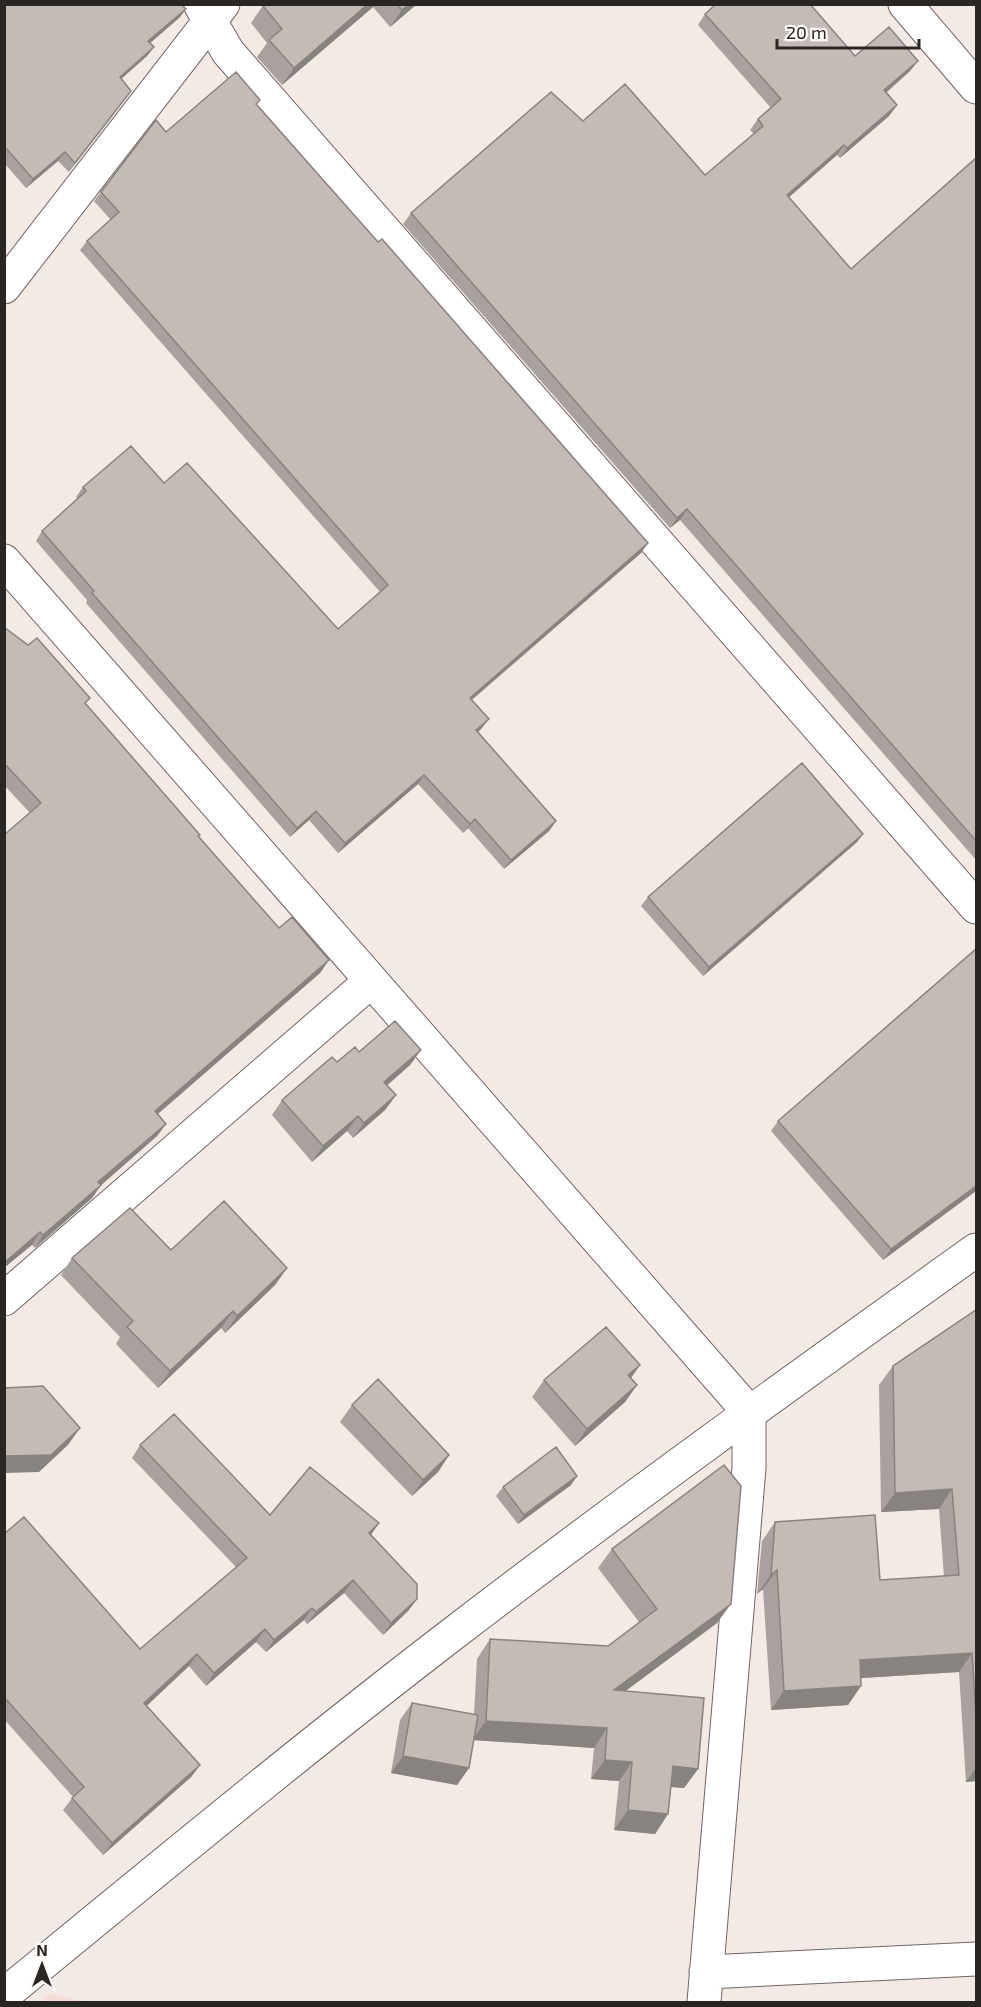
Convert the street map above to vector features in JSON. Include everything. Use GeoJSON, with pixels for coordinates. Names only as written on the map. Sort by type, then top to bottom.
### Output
{"type":"FeatureCollection","features":[{"type":"Feature","properties":{"kind":"street"},"geometry":{"type":"LineString","coordinates":[[905,4],[976,87]]}},
{"type":"Feature","properties":{"kind":"street"},"geometry":{"type":"LineString","coordinates":[[4,287],[211,10]]}},
{"type":"Feature","properties":{"kind":"street"},"geometry":{"type":"LineString","coordinates":[[211,10],[228,52],[976,907]]}},
{"type":"Feature","properties":{"kind":"street"},"geometry":{"type":"LineString","coordinates":[[4,561],[749,1413],[749,1468],[705,1987],[976,1959]]}},
{"type":"Feature","properties":{"kind":"street"},"geometry":{"type":"LineString","coordinates":[[4,1299],[371,981]]}},
{"type":"Feature","properties":{"kind":"street"},"geometry":{"type":"LineString","coordinates":[[4,1995],[198,1835],[450,1636],[749,1413],[976,1250]]}},
{"type":"Feature","properties":{"kind":"shaded area"},"geometry":{"type":"Polygon","coordinates":[[[50,1994],[87,2002],[40,2002],[50,1994]]]}},
{"type":"Feature","properties":{"kind":"building"},"geometry":{"type":"Polygon","coordinates":[[[4,4],[181,4],[186,9],[148,41],[154,47],[120,77],[131,91],[75,163],[65,152],[33,179],[4,146],[4,4]]]}},
{"type":"Feature","properties":{"kind":"building"},"geometry":{"type":"Polygon","coordinates":[[[264,4],[368,4],[294,68],[269,40],[282,29],[263,6],[264,4]]]}},
{"type":"Feature","properties":{"kind":"building"},"geometry":{"type":"Polygon","coordinates":[[[397,4],[409,4],[402,10],[397,4]]]}},
{"type":"Feature","properties":{"kind":"building"},"geometry":{"type":"Polygon","coordinates":[[[716,4],[810,4],[855,56],[889,27],[918,61],[884,90],[897,105],[847,148],[844,145],[787,195],[851,269],[976,158],[976,841],[687,509],[677,518],[411,213],[551,92],[583,121],[625,84],[705,175],[763,126],[758,119],[781,99],[705,14],[716,4]]]}},
{"type":"Feature","properties":{"kind":"building"},"geometry":{"type":"Polygon","coordinates":[[[236,72],[260,100],[256,104],[378,242],[382,239],[648,543],[470,698],[489,719],[476,730],[556,821],[511,860],[475,819],[470,824],[424,775],[345,843],[316,811],[297,828],[92,593],[94,591],[42,531],[86,491],[83,487],[131,446],[164,483],[187,463],[338,629],[388,585],[87,241],[119,212],[101,192],[156,120],[166,132],[236,72]]]}},
{"type":"Feature","properties":{"kind":"building"},"geometry":{"type":"Polygon","coordinates":[[[4,627],[28,645],[37,638],[90,698],[85,703],[279,928],[292,917],[329,960],[155,1111],[166,1124],[98,1182],[101,1185],[43,1235],[40,1232],[4,1263],[4,835],[41,803],[4,763],[4,627]]]}},
{"type":"Feature","properties":{"kind":"building"},"geometry":{"type":"Polygon","coordinates":[[[802,763],[863,834],[709,967],[648,897],[802,763]]]}},
{"type":"Feature","properties":{"kind":"building"},"geometry":{"type":"Polygon","coordinates":[[[976,949],[976,1186],[891,1249],[778,1121],[976,949]]]}},
{"type":"Feature","properties":{"kind":"building"},"geometry":{"type":"Polygon","coordinates":[[[395,1021],[421,1050],[384,1082],[396,1095],[364,1123],[358,1116],[323,1146],[282,1100],[332,1057],[337,1062],[355,1047],[359,1052],[395,1021]]]}},
{"type":"Feature","properties":{"kind":"building"},"geometry":{"type":"Polygon","coordinates":[[[224,1201],[287,1268],[237,1316],[233,1311],[170,1371],[127,1327],[133,1321],[72,1258],[130,1208],[171,1250],[224,1201]]]}},
{"type":"Feature","properties":{"kind":"building"},"geometry":{"type":"Polygon","coordinates":[[[976,1310],[976,1716],[972,1653],[860,1660],[861,1686],[784,1691],[777,1570],[771,1575],[775,1522],[875,1515],[880,1580],[959,1575],[952,1489],[895,1493],[893,1366],[976,1310]]]}},
{"type":"Feature","properties":{"kind":"building"},"geometry":{"type":"Polygon","coordinates":[[[606,1327],[640,1365],[628,1375],[637,1385],[587,1429],[544,1380],[606,1327]]]}},
{"type":"Feature","properties":{"kind":"building"},"geometry":{"type":"Polygon","coordinates":[[[378,1379],[449,1455],[423,1480],[352,1405],[378,1379]]]}},
{"type":"Feature","properties":{"kind":"building"},"geometry":{"type":"Polygon","coordinates":[[[43,1386],[80,1428],[51,1455],[4,1456],[4,1388],[43,1386]]]}},
{"type":"Feature","properties":{"kind":"building"},"geometry":{"type":"Polygon","coordinates":[[[174,1414],[270,1515],[310,1467],[379,1523],[369,1533],[417,1584],[417,1599],[391,1623],[353,1580],[316,1612],[312,1608],[274,1640],[265,1629],[214,1673],[197,1654],[144,1703],[200,1765],[112,1843],[72,1798],[84,1787],[4,1697],[4,1534],[24,1517],[140,1649],[247,1558],[140,1445],[174,1414]]]}},
{"type":"Feature","properties":{"kind":"building"},"geometry":{"type":"Polygon","coordinates":[[[556,1447],[577,1476],[524,1515],[503,1487],[556,1447]]]}},
{"type":"Feature","properties":{"kind":"building"},"geometry":{"type":"Polygon","coordinates":[[[724,1465],[741,1486],[731,1604],[614,1690],[704,1698],[698,1769],[673,1766],[668,1814],[628,1810],[632,1762],[605,1760],[607,1728],[486,1721],[490,1639],[608,1646],[657,1609],[612,1549],[724,1465]]]}},
{"type":"Feature","properties":{"kind":"building"},"geometry":{"type":"Polygon","coordinates":[[[412,1703],[478,1715],[469,1768],[403,1756],[412,1703]]]}}]}
